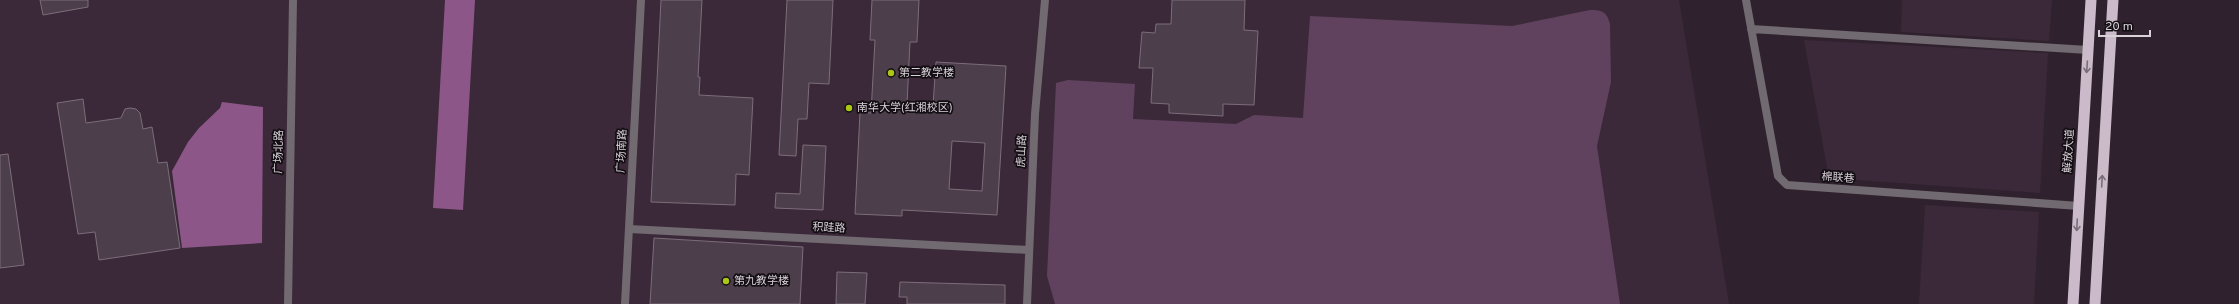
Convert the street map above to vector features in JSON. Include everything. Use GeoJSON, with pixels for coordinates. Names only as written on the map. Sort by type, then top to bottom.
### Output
{"type":"FeatureCollection","features":[{"type":"Feature","properties":{"kind":"highway","name":"解放大道"},"geometry":{"type":"LineString","coordinates":[[2073,304],[2091,0]]}},
{"type":"Feature","properties":{"kind":"highway"},"geometry":{"type":"LineString","coordinates":[[2095,304],[2113,0]]}},
{"type":"Feature","properties":{"kind":"lane","name":"广场北路"},"geometry":{"type":"LineString","coordinates":[[288,304],[293,0]]}},
{"type":"Feature","properties":{"kind":"lane","name":"广场南路"},"geometry":{"type":"LineString","coordinates":[[625,304],[641,0]]}},
{"type":"Feature","properties":{"kind":"lane","name":"虎山路"},"geometry":{"type":"LineString","coordinates":[[1027,304],[1028,250],[1035,114],[1045,0]]}},
{"type":"Feature","properties":{"kind":"lane","name":"棉联巷"},"geometry":{"type":"LineString","coordinates":[[1746,0],[1778,176],[1787,185],[2078,206]]}},
{"type":"Feature","properties":{"kind":"lane"},"geometry":{"type":"LineString","coordinates":[[1751,29],[2088,50]]}},
{"type":"Feature","properties":{"kind":"lane","name":"积跬路"},"geometry":{"type":"LineString","coordinates":[[629,229],[1028,250]]}},
{"type":"Feature","properties":{"kind":"shaded area","name":"南华大学(红湘校区)"},"geometry":{"type":"Polygon","coordinates":[[[0,0],[1679,0],[1729,304],[0,304],[0,0]]]}},
{"type":"Feature","properties":{"kind":"shaded area"},"geometry":{"type":"Polygon","coordinates":[[[445,0],[475,0],[463,210],[433,208],[445,0]]]}},
{"type":"Feature","properties":{"kind":"shaded area"},"geometry":{"type":"Polygon","coordinates":[[[1902,0],[2052,0],[2049,41],[1901,32],[1902,0]]]}},
{"type":"Feature","properties":{"kind":"shaded area"},"geometry":{"type":"Polygon","coordinates":[[[1590,10],[1598,10],[1606,14],[1610,24],[1611,82],[1597,146],[1620,304],[1055,304],[1047,276],[1056,83],[1068,80],[1135,84],[1133,119],[1236,124],[1254,115],[1303,118],[1310,16],[1512,26],[1590,10]]]}},
{"type":"Feature","properties":{"kind":"shaded area"},"geometry":{"type":"Polygon","coordinates":[[[1804,40],[2048,53],[2040,193],[1829,178],[1804,40]]]}},
{"type":"Feature","properties":{"kind":"shaded area"},"geometry":{"type":"Polygon","coordinates":[[[222,102],[263,107],[262,243],[182,248],[172,171],[188,142],[199,128],[220,108],[222,102]]]}},
{"type":"Feature","properties":{"kind":"shaded area"},"geometry":{"type":"Polygon","coordinates":[[[1925,205],[2039,212],[2034,304],[1919,304],[1925,205]]]}},
{"type":"Feature","properties":{"kind":"building"},"geometry":{"type":"Polygon","coordinates":[[[40,0],[88,0],[88,7],[43,15],[40,0]]]}},
{"type":"Feature","properties":{"kind":"building"},"geometry":{"type":"Polygon","coordinates":[[[661,0],[702,0],[698,77],[700,77],[699,95],[753,98],[749,175],[736,174],[735,205],[651,202],[661,0]]]}},
{"type":"Feature","properties":{"kind":"building"},"geometry":{"type":"Polygon","coordinates":[[[787,0],[833,0],[829,84],[809,83],[807,119],[798,119],[796,156],[779,155],[787,0]]]}},
{"type":"Feature","properties":{"kind":"building"},"geometry":{"type":"Polygon","coordinates":[[[872,0],[919,0],[917,42],[910,42],[907,104],[933,105],[936,62],[1006,66],[997,215],[902,210],[902,216],[855,214],[860,112],[871,113],[875,40],[870,40],[872,0]],[[952,141],[949,189],[982,191],[985,143],[952,141]]]}},
{"type":"Feature","properties":{"kind":"building"},"geometry":{"type":"Polygon","coordinates":[[[1172,0],[1245,0],[1244,30],[1258,31],[1254,105],[1223,104],[1223,116],[1169,113],[1169,104],[1151,103],[1153,68],[1139,68],[1142,32],[1155,33],[1156,24],[1171,24],[1172,0]]]}},
{"type":"Feature","properties":{"kind":"building"},"geometry":{"type":"Polygon","coordinates":[[[83,99],[86,123],[121,118],[125,109],[130,108],[136,109],[140,113],[143,129],[152,127],[158,163],[167,162],[180,248],[99,260],[95,232],[78,234],[57,103],[83,99]]]}},
{"type":"Feature","properties":{"kind":"building"},"geometry":{"type":"Polygon","coordinates":[[[803,145],[826,146],[823,210],[775,208],[776,193],[800,194],[803,145]]]}},
{"type":"Feature","properties":{"kind":"building"},"geometry":{"type":"Polygon","coordinates":[[[8,154],[24,265],[0,268],[0,155],[8,154]]]}},
{"type":"Feature","properties":{"kind":"building","name":"第九教学楼"},"geometry":{"type":"Polygon","coordinates":[[[654,238],[803,247],[800,304],[650,304],[654,238]]]}},
{"type":"Feature","properties":{"kind":"building"},"geometry":{"type":"Polygon","coordinates":[[[837,272],[867,273],[865,304],[836,304],[837,272]]]}},
{"type":"Feature","properties":{"kind":"building"},"geometry":{"type":"Polygon","coordinates":[[[900,282],[1005,285],[1005,304],[907,304],[907,297],[899,297],[900,282]]]}},
{"type":"Feature","properties":{"kind":"place","name":"第二教学楼"},"geometry":{"type":"Point","coordinates":[891,73]}},
{"type":"Feature","properties":{"kind":"place","name":"南华大学(红湘校区)"},"geometry":{"type":"Point","coordinates":[849,108]}},
{"type":"Feature","properties":{"kind":"place","name":"第九教学楼"},"geometry":{"type":"Point","coordinates":[726,281]}}]}
